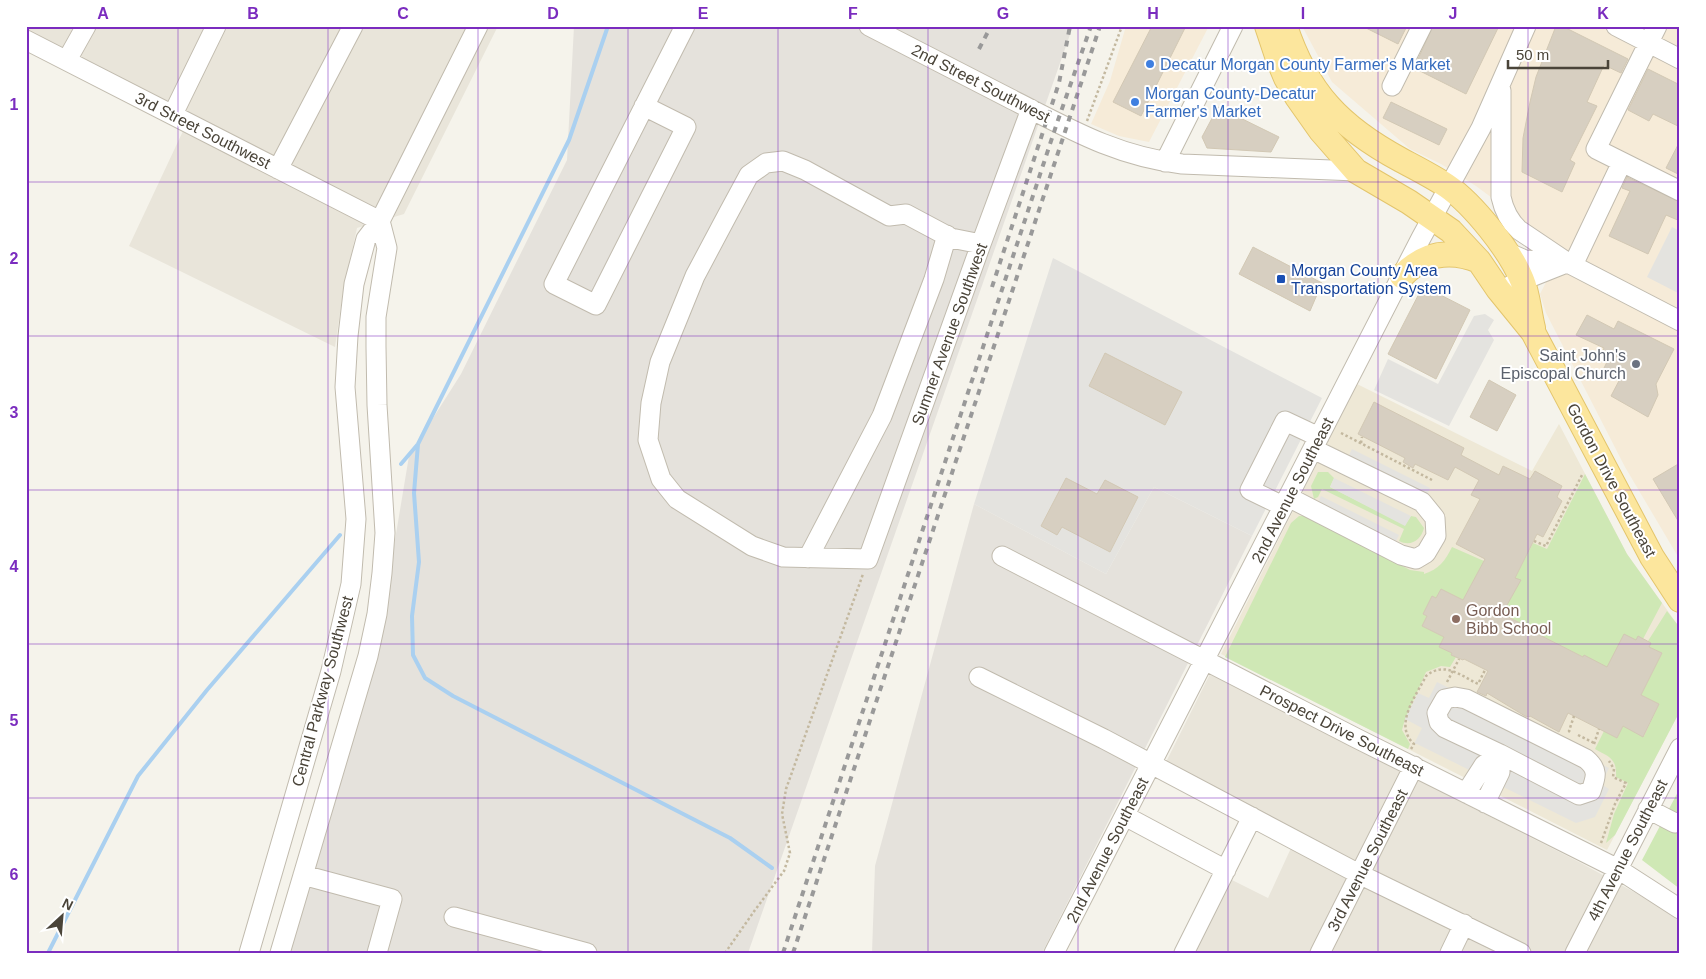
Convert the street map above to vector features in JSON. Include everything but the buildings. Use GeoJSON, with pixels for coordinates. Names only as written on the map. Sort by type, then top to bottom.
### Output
{"type":"FeatureCollection","features":[{"type":"Feature","properties":{"kind":"main road"},"geometry":{"type":"LineString","coordinates":[[1267,26],[1286,56]]}},
{"type":"Feature","properties":{"kind":"main road"},"geometry":{"type":"LineString","coordinates":[[1285,26],[1286,56]]}},
{"type":"Feature","properties":{"kind":"main road","name":"Gordon Drive Southeast"},"geometry":{"type":"LineString","coordinates":[[1286,56],[1300,67],[1316,92],[1334,112],[1382,149],[1448,186],[1470,206],[1509,253],[1522,281],[1534,332]]}},
{"type":"Feature","properties":{"kind":"main road","name":"Gordon Drive Southeast"},"geometry":{"type":"LineString","coordinates":[[1286,56],[1286,78],[1301,103],[1356,171],[1451,230],[1479,261],[1498,289],[1534,332],[1652,557],[1680,600]]}},
{"type":"Feature","properties":{"kind":"main road"},"geometry":{"type":"LineString","coordinates":[[1402,276],[1418,262],[1437,255],[1458,254],[1479,261]]}},
{"type":"Feature","properties":{"kind":"street"},"geometry":{"type":"LineString","coordinates":[[66,60],[86,26]]}},
{"type":"Feature","properties":{"kind":"street"},"geometry":{"type":"LineString","coordinates":[[173,114],[216,26]]}},
{"type":"Feature","properties":{"kind":"street"},"geometry":{"type":"LineString","coordinates":[[278,169],[353,26]]}},
{"type":"Feature","properties":{"kind":"street","name":"Central Parkway Southwest"},"geometry":{"type":"LineString","coordinates":[[249,953],[331,671],[351,584],[356,519],[345,387],[354,284],[366,239],[380,221],[478,26]]}},
{"type":"Feature","properties":{"kind":"street"},"geometry":{"type":"LineString","coordinates":[[644,106],[686,127],[596,305],[554,284],[644,106],[685,26]]}},
{"type":"Feature","properties":{"kind":"street","name":"2nd Street Southwest"},"geometry":{"type":"LineString","coordinates":[[869,26],[1072,130],[1107,147],[1126,153],[1165,162],[1200,165],[1356,171]]}},
{"type":"Feature","properties":{"kind":"street"},"geometry":{"type":"LineString","coordinates":[[1165,162],[1233,26]]}},
{"type":"Feature","properties":{"kind":"street"},"geometry":{"type":"LineString","coordinates":[[1392,86],[1422,26]]}},
{"type":"Feature","properties":{"kind":"street","name":"2nd Avenue Southeast"},"geometry":{"type":"LineString","coordinates":[[1054,953],[1448,186],[1481,128],[1526,26]]}},
{"type":"Feature","properties":{"kind":"street"},"geometry":{"type":"LineString","coordinates":[[1616,26],[1680,59]]}},
{"type":"Feature","properties":{"kind":"street"},"geometry":{"type":"LineString","coordinates":[[1658,26],[1596,149],[1680,191]]}},
{"type":"Feature","properties":{"kind":"street","name":"3rd Street Southwest"},"geometry":{"type":"LineString","coordinates":[[26,40],[380,221]]}},
{"type":"Feature","properties":{"kind":"street"},"geometry":{"type":"LineString","coordinates":[[1500,83],[1501,197],[1505,211],[1513,224],[1570,264],[1680,321]]}},
{"type":"Feature","properties":{"kind":"street","name":"Sumner Avenue Southwest"},"geometry":{"type":"LineString","coordinates":[[868,559],[1031,109]]}},
{"type":"Feature","properties":{"kind":"street"},"geometry":{"type":"LineString","coordinates":[[1300,168],[1334,146],[1355,129]]}},
{"type":"Feature","properties":{"kind":"street"},"geometry":{"type":"LineString","coordinates":[[868,559],[783,557],[752,546],[677,499],[661,479],[648,440],[651,403],[660,362],[695,276],[749,175],[766,163],[783,161],[805,170],[889,216],[906,214],[951,238],[981,244]]}},
{"type":"Feature","properties":{"kind":"street"},"geometry":{"type":"LineString","coordinates":[[1498,289],[1570,264],[1622,162]]}},
{"type":"Feature","properties":{"kind":"street","name":"Central Parkway Southwest"},"geometry":{"type":"LineString","coordinates":[[280,953],[368,656],[382,573],[385,533],[377,406],[376,317],[388,248],[380,221]]}},
{"type":"Feature","properties":{"kind":"street"},"geometry":{"type":"LineString","coordinates":[[808,558],[882,416],[934,280],[947,236]]}},
{"type":"Feature","properties":{"kind":"street"},"geometry":{"type":"LineString","coordinates":[[1509,253],[1525,260],[1570,264]]}},
{"type":"Feature","properties":{"kind":"street"},"geometry":{"type":"LineString","coordinates":[[1285,421],[1316,443],[1422,502],[1435,518],[1436,536],[1426,553],[1416,559],[1401,555],[1286,502],[1250,490],[1285,421]]}},
{"type":"Feature","properties":{"kind":"street","name":"Prospect Drive Southeast"},"geometry":{"type":"LineString","coordinates":[[1002,556],[1356,738],[1618,869],[1680,909]]}},
{"type":"Feature","properties":{"kind":"street"},"geometry":{"type":"LineString","coordinates":[[1652,557],[1680,574]]}},
{"type":"Feature","properties":{"kind":"street"},"geometry":{"type":"LineString","coordinates":[[979,677],[1151,764],[1359,874],[1522,953]]}},
{"type":"Feature","properties":{"kind":"street"},"geometry":{"type":"LineString","coordinates":[[1445,699],[1466,699],[1586,759],[1593,765],[1596,776],[1591,791],[1579,795],[1500,754],[1445,728],[1439,722],[1437,713],[1445,699]]}},
{"type":"Feature","properties":{"kind":"street"},"geometry":{"type":"LineString","coordinates":[[1466,793],[1484,765],[1500,754]]}},
{"type":"Feature","properties":{"kind":"street"},"geometry":{"type":"LineString","coordinates":[[1485,803],[1500,772],[1500,754]]}},
{"type":"Feature","properties":{"kind":"street","name":"4th Avenue Southeast"},"geometry":{"type":"LineString","coordinates":[[1575,953],[1678,754]]}},
{"type":"Feature","properties":{"kind":"street","name":"3rd Avenue Southeast"},"geometry":{"type":"LineString","coordinates":[[1320,953],[1414,766]]}},
{"type":"Feature","properties":{"kind":"street"},"geometry":{"type":"LineString","coordinates":[[1648,809],[1675,823],[1680,822]]}},
{"type":"Feature","properties":{"kind":"street"},"geometry":{"type":"LineString","coordinates":[[1125,816],[1226,870]]}},
{"type":"Feature","properties":{"kind":"street"},"geometry":{"type":"LineString","coordinates":[[1184,953],[1252,818]]}},
{"type":"Feature","properties":{"kind":"street"},"geometry":{"type":"LineString","coordinates":[[303,875],[392,899],[377,953]]}},
{"type":"Feature","properties":{"kind":"street"},"geometry":{"type":"LineString","coordinates":[[454,917],[587,953]]}},
{"type":"Feature","properties":{"kind":"street"},"geometry":{"type":"LineString","coordinates":[[1450,953],[1464,924]]}},
{"type":"Feature","properties":{"kind":"path"},"geometry":{"type":"LineString","coordinates":[[1072,130],[1087,121],[1122,26]]}},
{"type":"Feature","properties":{"kind":"path"},"geometry":{"type":"LineString","coordinates":[[1341,433],[1432,480]]}},
{"type":"Feature","properties":{"kind":"path"},"geometry":{"type":"LineString","coordinates":[[1360,444],[1362,436]]}},
{"type":"Feature","properties":{"kind":"path"},"geometry":{"type":"LineString","coordinates":[[1534,541],[1546,546],[1582,475]]}},
{"type":"Feature","properties":{"kind":"path"},"geometry":{"type":"LineString","coordinates":[[726,953],[754,910],[784,871],[790,853],[782,814],[786,789],[868,559]]}},
{"type":"Feature","properties":{"kind":"path"},"geometry":{"type":"LineString","coordinates":[[1446,683],[1459,659]]}},
{"type":"Feature","properties":{"kind":"path"},"geometry":{"type":"LineString","coordinates":[[1574,716],[1568,731],[1594,744]]}},
{"type":"Feature","properties":{"kind":"path"},"geometry":{"type":"LineString","coordinates":[[1592,750],[1599,729]]}},
{"type":"Feature","properties":{"kind":"path"},"geometry":{"type":"LineString","coordinates":[[1600,846],[1626,783],[1613,777],[1614,769],[1609,760]]}},
{"type":"Feature","properties":{"kind":"shaded area"},"geometry":{"type":"Polygon","coordinates":[[[26,26],[498,26],[404,214],[357,228],[343,292],[335,347],[129,246],[191,114],[26,30],[26,26]]]}},
{"type":"Feature","properties":{"kind":"shaded area"},"geometry":{"type":"Polygon","coordinates":[[[574,26],[1073,26],[748,953],[289,953],[375,660],[409,456],[461,374],[567,160],[574,26]]]}},
{"type":"Feature","properties":{"kind":"shaded area","name":"Morgan County-Decatur Farmer's Market"},"geometry":{"type":"Polygon","coordinates":[[[1126,26],[1209,26],[1149,142],[1119,136],[1091,124],[1110,81],[1126,26]]]}},
{"type":"Feature","properties":{"kind":"shaded area"},"geometry":{"type":"Polygon","coordinates":[[[1302,26],[1680,26],[1680,560],[1625,467],[1546,313],[1540,294],[1563,249],[1476,186],[1441,164],[1410,149],[1332,82],[1302,26]]]}},
{"type":"Feature","properties":{"kind":"shaded area"},"geometry":{"type":"Polygon","coordinates":[[[1672,227],[1680,231],[1680,294],[1647,277],[1672,227]]]}},
{"type":"Feature","properties":{"kind":"shaded area"},"geometry":{"type":"Polygon","coordinates":[[[1053,258],[1322,398],[1252,536],[1154,487],[1106,574],[974,504],[1053,258]]]}},
{"type":"Feature","properties":{"kind":"shaded area"},"geometry":{"type":"Polygon","coordinates":[[[1485,314],[1494,320],[1488,330],[1494,340],[1449,426],[1374,390],[1388,359],[1438,384],[1474,316],[1485,314]]]}},
{"type":"Feature","properties":{"kind":"shaded area","name":"Gordon Bibb School"},"geometry":{"type":"Polygon","coordinates":[[[1357,384],[1532,471],[1559,424],[1627,554],[1680,628],[1680,711],[1607,850],[1221,654],[1357,384]]]}},
{"type":"Feature","properties":{"kind":"shaded area"},"geometry":{"type":"Polygon","coordinates":[[[1352,449],[1430,488],[1426,497],[1347,459],[1352,449]]]}},
{"type":"Feature","properties":{"kind":"shaded area"},"geometry":{"type":"Polygon","coordinates":[[[1334,478],[1411,516],[1405,526],[1330,487],[1334,478]]]}},
{"type":"Feature","properties":{"kind":"shaded area"},"geometry":{"type":"Polygon","coordinates":[[[1154,487],[1252,536],[1042,953],[872,953],[875,866],[974,504],[1106,574],[1154,487]]]}},
{"type":"Feature","properties":{"kind":"shaded area"},"geometry":{"type":"Polygon","coordinates":[[[1321,496],[1399,535],[1394,545],[1316,506],[1321,496]]]}},
{"type":"Feature","properties":{"kind":"shaded area"},"geometry":{"type":"Polygon","coordinates":[[[1210,674],[1579,862],[1680,919],[1680,953],[1190,953],[1226,877],[1268,898],[1297,835],[1165,764],[1210,674]]]}},
{"type":"Feature","properties":{"kind":"shaded area"},"geometry":{"type":"Polygon","coordinates":[[[1437,682],[1609,768],[1601,784],[1609,789],[1595,817],[1576,823],[1414,744],[1422,728],[1405,719],[1418,693],[1429,698],[1437,682]]]}},
{"type":"Feature","properties":{"kind":"green space"},"geometry":{"type":"Polygon","coordinates":[[[1318,472],[1328,472],[1334,478],[1330,487],[1405,525],[1411,516],[1416,517],[1424,528],[1421,536],[1411,543],[1403,543],[1399,541],[1404,529],[1322,489],[1318,497],[1314,499],[1311,486],[1318,472]]]}},
{"type":"Feature","properties":{"kind":"green space"},"geometry":{"type":"Polygon","coordinates":[[[1585,474],[1627,554],[1662,603],[1643,639],[1636,640],[1603,676],[1584,656],[1524,627],[1524,625],[1509,617],[1504,626],[1498,622],[1520,581],[1515,578],[1533,543],[1547,549],[1585,474]]]}},
{"type":"Feature","properties":{"kind":"green space"},"geometry":{"type":"Polygon","coordinates":[[[1299,516],[1307,516],[1410,570],[1424,572],[1424,574],[1434,570],[1441,564],[1452,547],[1484,561],[1463,600],[1441,589],[1436,598],[1432,596],[1423,614],[1427,616],[1422,626],[1444,637],[1439,647],[1456,657],[1450,667],[1441,666],[1426,672],[1402,730],[1410,744],[1408,749],[1225,657],[1291,523],[1299,516]]]}},
{"type":"Feature","properties":{"kind":"green space"},"geometry":{"type":"Polygon","coordinates":[[[1667,611],[1680,628],[1680,711],[1615,835],[1606,843],[1614,814],[1628,783],[1616,777],[1615,766],[1611,759],[1595,749],[1604,731],[1617,738],[1623,726],[1644,736],[1659,704],[1641,695],[1662,653],[1649,647],[1648,641],[1667,611]]]}},
{"type":"Feature","properties":{"kind":"green space"},"geometry":{"type":"Polygon","coordinates":[[[1680,788],[1680,889],[1642,860],[1680,788]]]}},
{"type":"Feature","properties":{"kind":"waterway"},"geometry":{"type":"LineString","coordinates":[[401,464],[418,444],[569,140],[608,26]]}},
{"type":"Feature","properties":{"kind":"waterway"},"geometry":{"type":"LineString","coordinates":[[418,444],[414,493],[419,562],[412,616],[413,655],[425,678],[453,696],[730,838],[772,868]]}},
{"type":"Feature","properties":{"kind":"waterway"},"geometry":{"type":"LineString","coordinates":[[48,953],[138,776],[207,690],[340,535]]}},
{"type":"Feature","properties":{"kind":"railway"},"geometry":{"type":"LineString","coordinates":[[979,49],[991,26]]}},
{"type":"Feature","properties":{"kind":"railway"},"geometry":{"type":"LineString","coordinates":[[992,287],[1059,83],[1070,26]]}},
{"type":"Feature","properties":{"kind":"railway"},"geometry":{"type":"LineString","coordinates":[[783,953],[1057,123],[1091,26]]}},
{"type":"Feature","properties":{"kind":"railway"},"geometry":{"type":"LineString","coordinates":[[793,953],[1100,26]]}},
{"type":"Feature","properties":{"kind":"place","name":"Decatur Morgan County Farmer's Market"},"geometry":{"type":"Point","coordinates":[1150,64]}},
{"type":"Feature","properties":{"kind":"place","name":"Morgan County-Decatur Farmer's Market"},"geometry":{"type":"Point","coordinates":[1135,102]}},
{"type":"Feature","properties":{"kind":"place","name":"Morgan County Area Transportation System"},"geometry":{"type":"Point","coordinates":[1281,279]}},
{"type":"Feature","properties":{"kind":"place","name":"Saint John's Episcopal Church"},"geometry":{"type":"Point","coordinates":[1636,364]}},
{"type":"Feature","properties":{"kind":"place","name":"Gordon Bibb School"},"geometry":{"type":"Point","coordinates":[1456,619]}}]}
